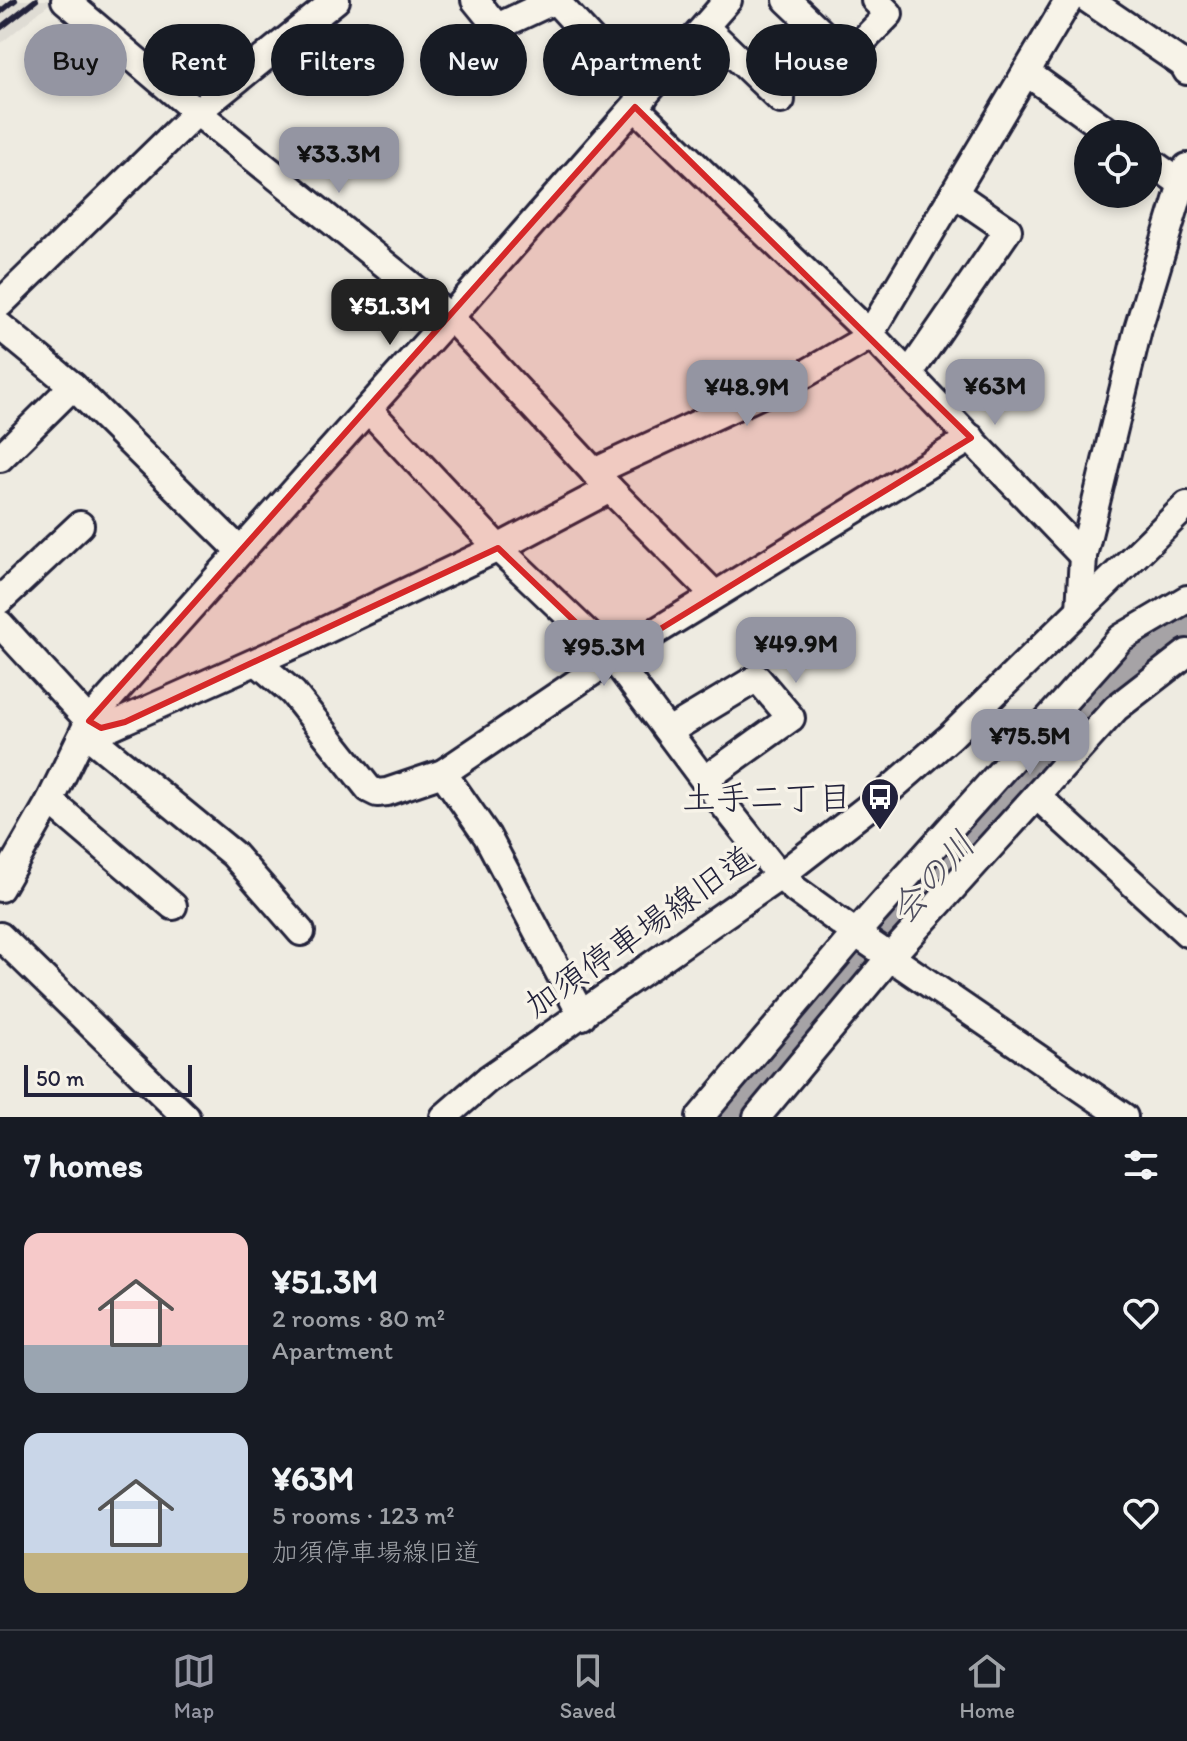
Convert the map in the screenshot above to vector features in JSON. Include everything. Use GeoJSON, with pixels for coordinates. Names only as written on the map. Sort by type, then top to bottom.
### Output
{"type":"FeatureCollection","features":[{"type":"Feature","properties":{"kind":"street"},"geometry":{"type":"LineString","coordinates":[[0,304],[197,112],[336,0]]}},
{"type":"Feature","properties":{"kind":"street"},"geometry":{"type":"LineString","coordinates":[[475,0],[497,27],[555,0],[639,102],[870,334],[1083,556]]}},
{"type":"Feature","properties":{"kind":"street"},"geometry":{"type":"LineString","coordinates":[[708,24],[728,0]]}},
{"type":"Feature","properties":{"kind":"street"},"geometry":{"type":"LineString","coordinates":[[787,0],[847,57],[889,14],[875,0]]}},
{"type":"Feature","properties":{"kind":"street"},"geometry":{"type":"LineString","coordinates":[[86,726],[101,728],[117,725],[498,548],[602,481],[857,344],[870,334],[1069,0]]}},
{"type":"Feature","properties":{"kind":"street"},"geometry":{"type":"LineString","coordinates":[[1089,0],[1183,64],[1187,71]]}},
{"type":"Feature","properties":{"kind":"street"},"geometry":{"type":"LineString","coordinates":[[70,6],[450,317],[602,481],[714,594]]}},
{"type":"Feature","properties":{"kind":"street"},"geometry":{"type":"LineString","coordinates":[[730,51],[781,100]]}},
{"type":"Feature","properties":{"kind":"street"},"geometry":{"type":"LineString","coordinates":[[1026,72],[1093,120]]}},
{"type":"Feature","properties":{"kind":"street"},"geometry":{"type":"LineString","coordinates":[[0,888],[50,801],[86,726],[644,96]]}},
{"type":"Feature","properties":{"kind":"street"},"geometry":{"type":"LineString","coordinates":[[1080,610],[1083,556],[1138,329],[1185,174],[1162,165]]}},
{"type":"Feature","properties":{"kind":"street"},"geometry":{"type":"LineString","coordinates":[[909,374],[1008,230],[954,193]]}},
{"type":"Feature","properties":{"kind":"street"},"geometry":{"type":"LineString","coordinates":[[0,326],[73,386],[240,551]]}},
{"type":"Feature","properties":{"kind":"street"},"geometry":{"type":"LineString","coordinates":[[0,458],[73,386]]}},
{"type":"Feature","properties":{"kind":"street"},"geometry":{"type":"LineString","coordinates":[[368,409],[498,548],[613,658],[780,876],[858,935],[1124,1117]]}},
{"type":"Feature","properties":{"kind":"street"},"geometry":{"type":"LineString","coordinates":[[257,662],[293,693],[369,789],[377,793],[387,792],[443,773],[613,658],[971,438]]}},
{"type":"Feature","properties":{"kind":"street","name":"加須停車場線旧道"},"geometry":{"type":"LineString","coordinates":[[444,1117],[488,1079],[780,876],[879,799],[951,736],[1187,505]]}},
{"type":"Feature","properties":{"kind":"street"},"geometry":{"type":"LineString","coordinates":[[0,600],[80,525]]}},
{"type":"Feature","properties":{"kind":"street"},"geometry":{"type":"LineString","coordinates":[[700,1117],[1121,638],[1187,599]]}},
{"type":"Feature","properties":{"kind":"street"},"geometry":{"type":"LineString","coordinates":[[0,624],[86,726],[233,854],[301,932]]}},
{"type":"Feature","properties":{"kind":"street"},"geometry":{"type":"LineString","coordinates":[[757,1117],[889,956],[1116,708],[1187,653]]}},
{"type":"Feature","properties":{"kind":"street"},"geometry":{"type":"LineString","coordinates":[[669,731],[757,678],[791,718],[704,780]]}},
{"type":"Feature","properties":{"kind":"street"},"geometry":{"type":"LineString","coordinates":[[443,773],[487,836],[582,1016]]}},
{"type":"Feature","properties":{"kind":"street"},"geometry":{"type":"LineString","coordinates":[[1037,796],[1187,933]]}},
{"type":"Feature","properties":{"kind":"street"},"geometry":{"type":"LineString","coordinates":[[50,801],[173,906]]}},
{"type":"Feature","properties":{"kind":"street"},"geometry":{"type":"LineString","coordinates":[[0,936],[186,1117]]}},
{"type":"Feature","properties":{"kind":"highlighted area"},"geometry":{"type":"Polygon","coordinates":[[[635,107],[971,438],[613,658],[498,548],[125,722],[101,728],[89,721],[635,107]]]}},
{"type":"Feature","properties":{"kind":"shaded area"},"geometry":{"type":"Polygon","coordinates":[[[0,0],[54,0],[24,24],[0,44],[0,0]]]}},
{"type":"Feature","properties":{"kind":"waterway","name":"会の川"},"geometry":{"type":"LineString","coordinates":[[728,1117],[947,858],[1129,658],[1187,622]]}},
{"type":"Feature","properties":{"kind":"railway"},"geometry":{"type":"LineString","coordinates":[[0,12],[15,0]]}},
{"type":"Feature","properties":{"kind":"railway"},"geometry":{"type":"LineString","coordinates":[[0,28],[36,0]]}},
{"type":"Feature","properties":{"kind":"place","name":"土手二丁目"},"geometry":{"type":"Point","coordinates":[880,831]}}]}
